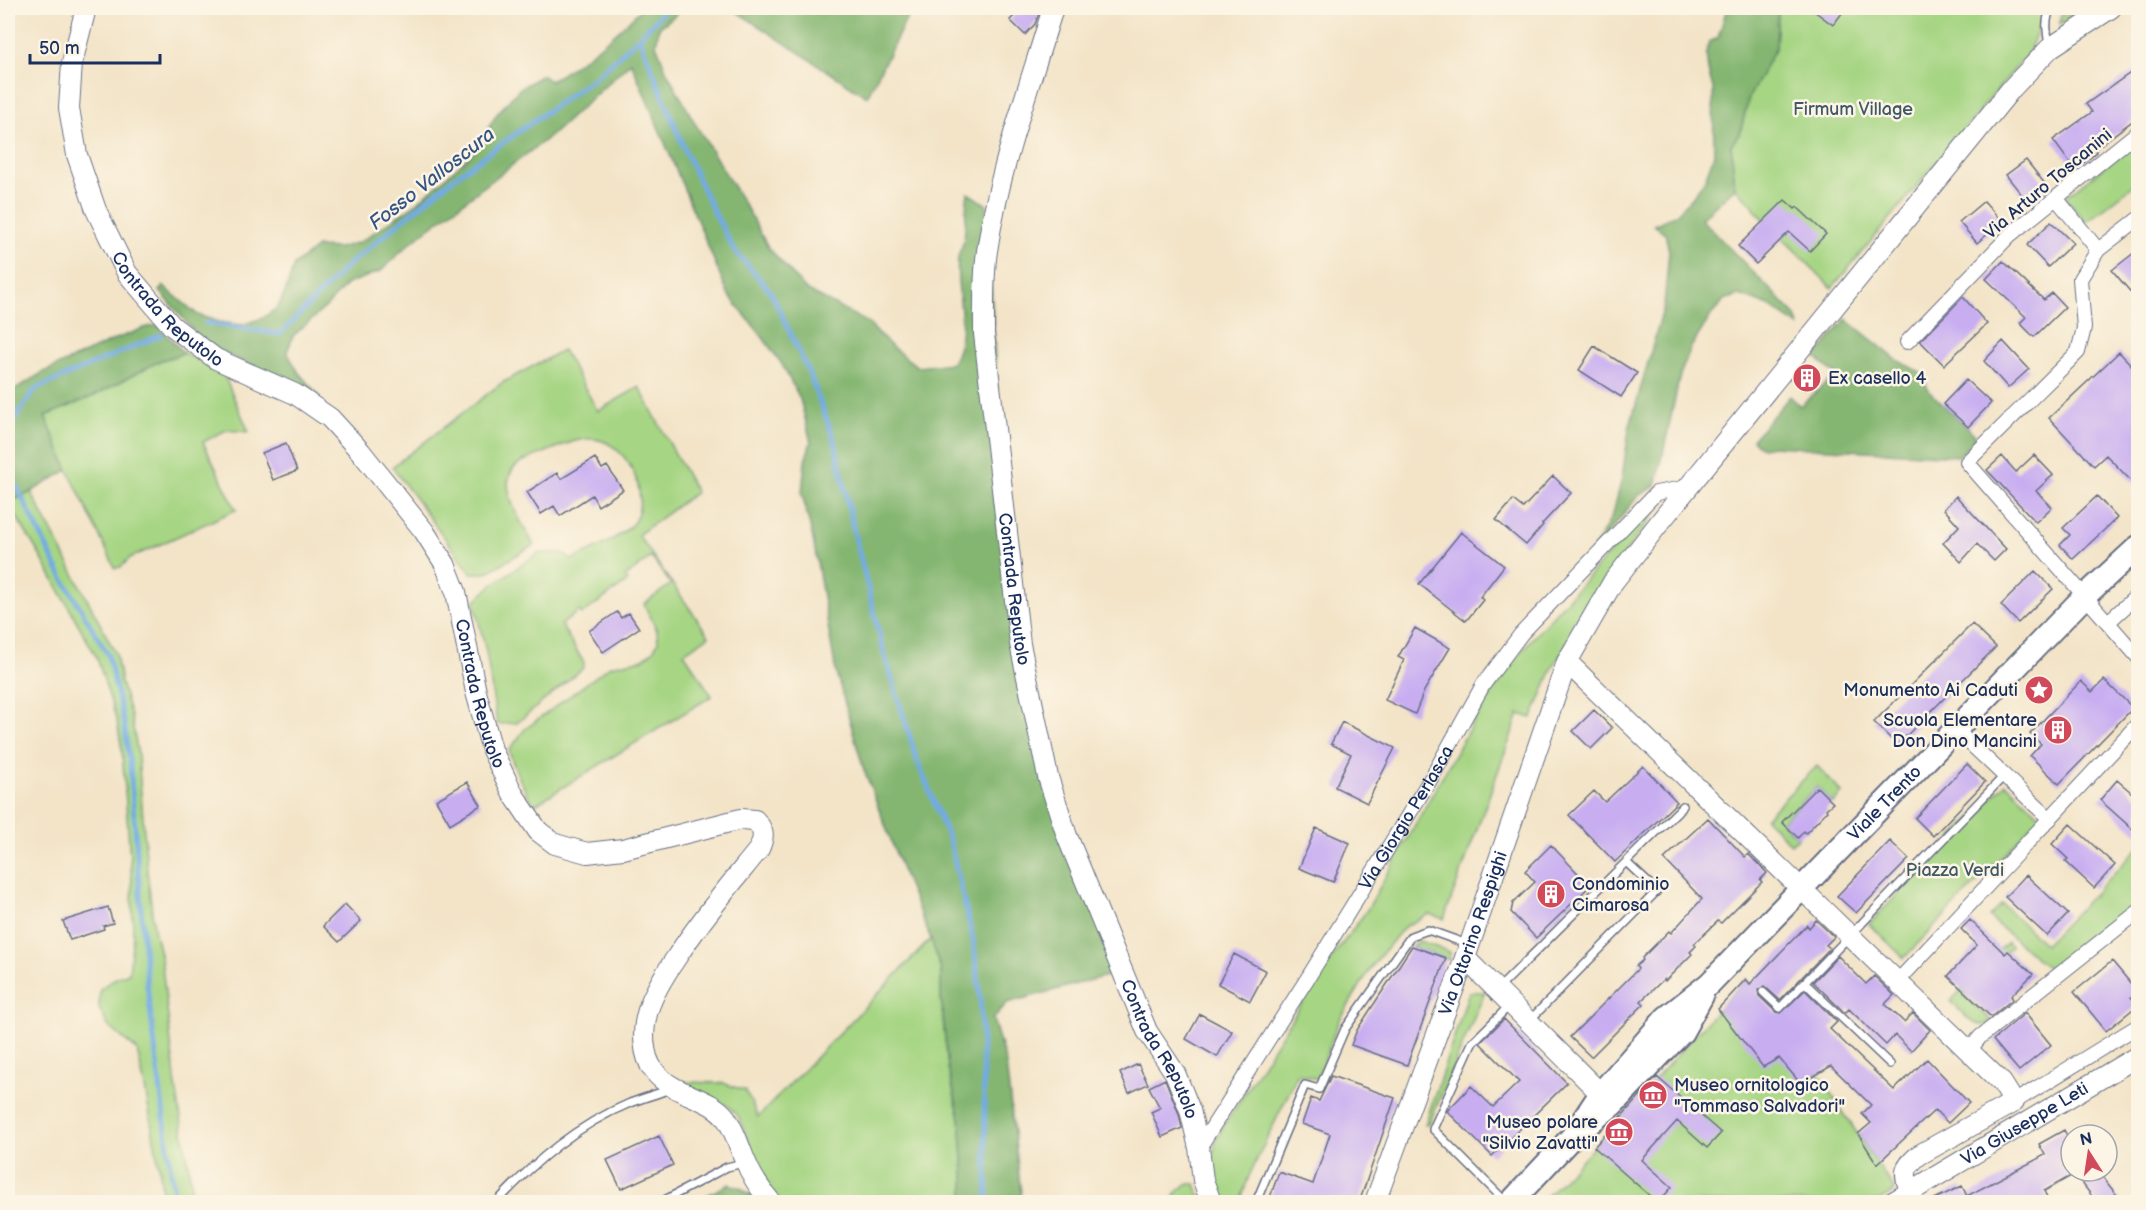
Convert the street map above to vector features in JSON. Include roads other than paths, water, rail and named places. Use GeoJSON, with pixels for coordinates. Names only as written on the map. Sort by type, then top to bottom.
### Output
{"type":"FeatureCollection","features":[{"type":"Feature","properties":{"kind":"main road","name":"Viale Trento"},"geometry":{"type":"LineString","coordinates":[[1511,1203],[1606,1099],[1682,1032],[1709,984],[2085,596],[2139,547]]}},
{"type":"Feature","properties":{"kind":"street","name":"Contrada Reputolo"},"geometry":{"type":"LineString","coordinates":[[86,8],[72,63],[69,108],[77,154],[96,210],[127,273],[172,326],[216,359],[295,394],[330,418],[361,452],[424,531],[445,564],[456,592],[476,692],[492,750],[513,794],[538,831],[555,843],[587,854],[623,849],[741,819],[755,820],[762,828],[764,838],[759,849],[695,929],[662,979],[647,1011],[644,1037],[647,1057],[655,1072],[672,1088],[714,1108],[725,1116],[734,1131],[757,1186],[771,1203]]}},
{"type":"Feature","properties":{"kind":"street","name":"Contrada Reputolo"},"geometry":{"type":"LineString","coordinates":[[1053,8],[1008,153],[987,252],[984,290],[984,334],[1020,644],[1048,777],[1067,836],[1148,1031],[1175,1073],[1190,1110],[1199,1148]]}},
{"type":"Feature","properties":{"kind":"street","name":"Via Ottorino Respighi"},"geometry":{"type":"LineString","coordinates":[[1375,1203],[1467,952],[1567,662],[1613,582],[2012,88],[2050,48],[2111,8]]}},
{"type":"Feature","properties":{"kind":"street","name":"Via Arturo Toscanini"},"geometry":{"type":"LineString","coordinates":[[1907,342],[2010,235],[2139,132]]}},
{"type":"Feature","properties":{"kind":"street"},"geometry":{"type":"LineString","coordinates":[[2056,198],[2098,250]]}},
{"type":"Feature","properties":{"kind":"street"},"geometry":{"type":"LineString","coordinates":[[2139,219],[2098,250],[2080,279],[2084,328],[2078,352],[1966,462],[2139,657]]}},
{"type":"Feature","properties":{"kind":"street","name":"Via Giorgio Perlasca"},"geometry":{"type":"LineString","coordinates":[[1199,1148],[1414,805],[1483,685],[1521,634],[1656,493],[1688,487]]}},
{"type":"Feature","properties":{"kind":"street"},"geometry":{"type":"LineString","coordinates":[[2108,622],[2139,595]]}},
{"type":"Feature","properties":{"kind":"street"},"geometry":{"type":"LineString","coordinates":[[1567,662],[2002,1083],[2014,1102]]}},
{"type":"Feature","properties":{"kind":"street"},"geometry":{"type":"LineString","coordinates":[[1898,981],[2139,724]]}},
{"type":"Feature","properties":{"kind":"street"},"geometry":{"type":"LineString","coordinates":[[1956,730],[2049,819]]}},
{"type":"Feature","properties":{"kind":"street"},"geometry":{"type":"LineString","coordinates":[[1969,1051],[1980,1037],[2139,912]]}},
{"type":"Feature","properties":{"kind":"street"},"geometry":{"type":"LineString","coordinates":[[1467,952],[1504,997],[1606,1099]]}},
{"type":"Feature","properties":{"kind":"street"},"geometry":{"type":"LineString","coordinates":[[1910,1191],[1905,1178],[1905,1170],[1919,1155],[2014,1102],[2139,1026]]}},
{"type":"Feature","properties":{"kind":"street","name":"Via Giuseppe Leti"},"geometry":{"type":"LineString","coordinates":[[1893,1203],[2139,1056]]}},
{"type":"Feature","properties":{"kind":"street"},"geometry":{"type":"LineString","coordinates":[[1199,1148],[1203,1180],[1211,1203]]}},
{"type":"Feature","properties":{"kind":"lane"},"geometry":{"type":"LineString","coordinates":[[2050,48],[2047,27],[2049,11],[2052,8]]}},
{"type":"Feature","properties":{"kind":"lane"},"geometry":{"type":"LineString","coordinates":[[1763,992],[1779,1008],[2004,776]]}},
{"type":"Feature","properties":{"kind":"lane"},"geometry":{"type":"LineString","coordinates":[[1506,1203],[1433,1129],[1472,1042],[1504,997],[1626,862],[1683,806]]}},
{"type":"Feature","properties":{"kind":"lane"},"geometry":{"type":"LineString","coordinates":[[1528,1021],[1657,891],[1626,862]]}},
{"type":"Feature","properties":{"kind":"lane"},"geometry":{"type":"LineString","coordinates":[[1256,1203],[1305,1085],[1319,1089],[1345,1029],[1410,936],[1428,930],[1467,952]]}},
{"type":"Feature","properties":{"kind":"lane"},"geometry":{"type":"LineString","coordinates":[[1805,983],[1890,1064]]}},
{"type":"Feature","properties":{"kind":"lane"},"geometry":{"type":"LineString","coordinates":[[497,1203],[531,1167],[565,1139],[630,1103],[672,1088]]}},
{"type":"Feature","properties":{"kind":"lane"},"geometry":{"type":"LineString","coordinates":[[661,1203],[727,1167],[746,1162]]}},
{"type":"Feature","properties":{"kind":"waterway","name":"Fosso Valloscura"},"geometry":{"type":"LineString","coordinates":[[206,323],[280,334],[349,264],[459,174],[597,76],[667,8]]}},
{"type":"Feature","properties":{"kind":"waterway"},"geometry":{"type":"LineString","coordinates":[[639,37],[686,153],[710,204],[734,250],[771,292],[809,373],[835,442],[854,532],[883,649],[917,760],[950,842],[973,939],[980,995],[988,1202]]}},
{"type":"Feature","properties":{"kind":"waterway","name":"Fosso Valloscura"},"geometry":{"type":"LineString","coordinates":[[8,429],[35,389],[161,335]]}},
{"type":"Feature","properties":{"kind":"waterway"},"geometry":{"type":"LineString","coordinates":[[8,469],[58,570],[108,655],[124,723],[130,764],[147,985],[175,1202]]}},
{"type":"Feature","properties":{"kind":"place","name":"Ex casello 4"},"geometry":{"type":"Point","coordinates":[1807,378]}},
{"type":"Feature","properties":{"kind":"place","name":"Monumento Ai Caduti"},"geometry":{"type":"Point","coordinates":[2039,690]}},
{"type":"Feature","properties":{"kind":"place","name":"Scuola Elementare Don Dino Mancini"},"geometry":{"type":"Point","coordinates":[2058,730]}},
{"type":"Feature","properties":{"kind":"place","name":"Condominio Cimarosa"},"geometry":{"type":"Point","coordinates":[1551,894]}},
{"type":"Feature","properties":{"kind":"place","name":"Museo ornitologico \"Tommaso Salvadori\""},"geometry":{"type":"Point","coordinates":[1653,1095]}},
{"type":"Feature","properties":{"kind":"place","name":"Museo polare \"Silvio Zavatti\""},"geometry":{"type":"Point","coordinates":[1619,1132]}},
{"type":"Feature","properties":{"kind":"park label","name":"Firmum Village"},"geometry":{"type":"Point","coordinates":[1853,109]}},
{"type":"Feature","properties":{"kind":"park label","name":"Piazza Verdi"},"geometry":{"type":"Point","coordinates":[1955,870]}}]}
